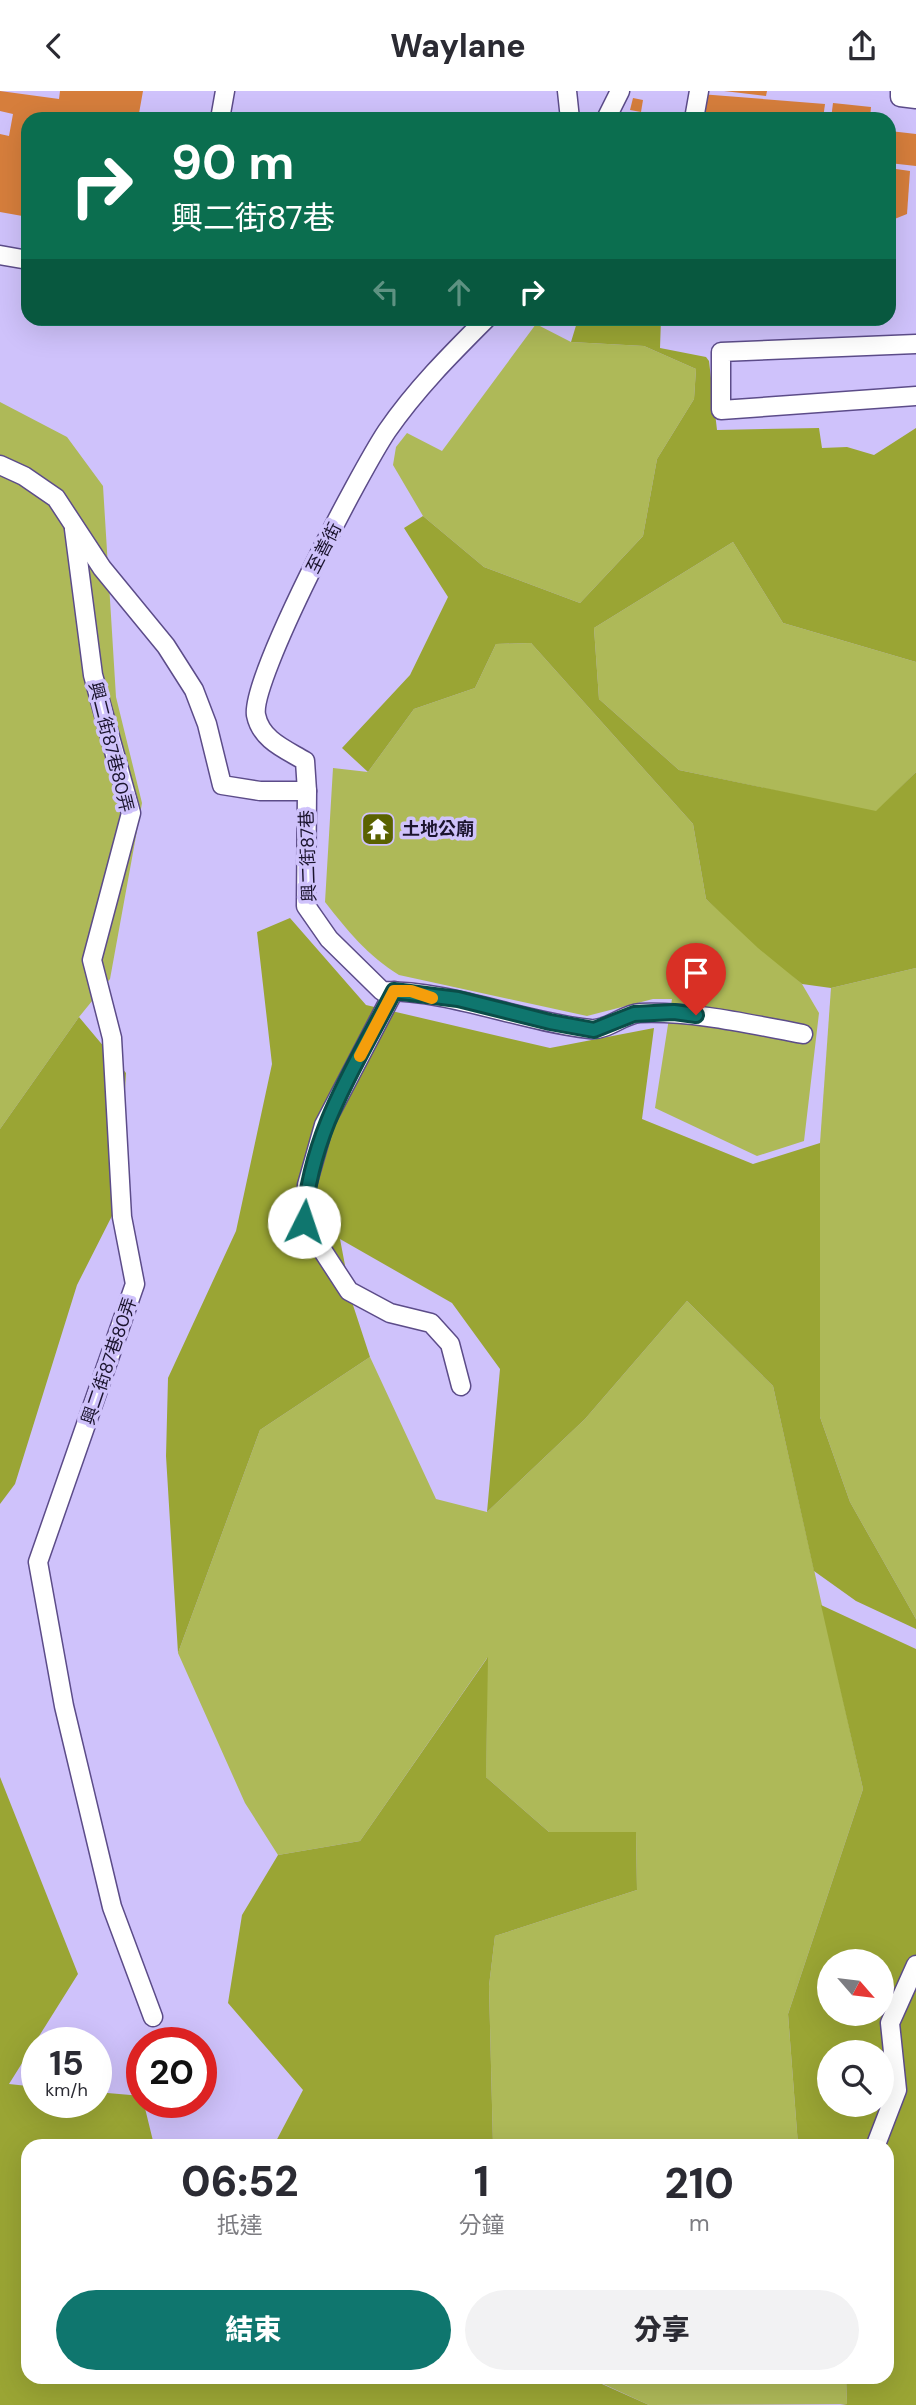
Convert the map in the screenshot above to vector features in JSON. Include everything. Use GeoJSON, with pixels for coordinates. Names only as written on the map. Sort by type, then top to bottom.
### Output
{"type":"FeatureCollection","features":[{"type":"Feature","properties":{"kind":"street"},"geometry":{"type":"LineString","coordinates":[[221,112],[225,91]]}},
{"type":"Feature","properties":{"kind":"street"},"geometry":{"type":"LineString","coordinates":[[567,91],[569,112]]}},
{"type":"Feature","properties":{"kind":"street"},"geometry":{"type":"LineString","coordinates":[[610,112],[620,91]]}},
{"type":"Feature","properties":{"kind":"street"},"geometry":{"type":"LineString","coordinates":[[695,112],[699,91]]}},
{"type":"Feature","properties":{"kind":"street"},"geometry":{"type":"LineString","coordinates":[[900,91],[900,97],[916,99]]}},
{"type":"Feature","properties":{"kind":"street"},"geometry":{"type":"LineString","coordinates":[[0,255],[21,259]]}},
{"type":"Feature","properties":{"kind":"street","name":"至善街"},"geometry":{"type":"LineString","coordinates":[[307,791],[304,761],[263,735],[256,715],[256,697],[282,632],[387,431],[430,376],[479,326]]}},
{"type":"Feature","properties":{"kind":"street"},"geometry":{"type":"LineString","coordinates":[[916,344],[721,352],[721,410],[916,397]]}},
{"type":"Feature","properties":{"kind":"street","name":"興二街87巷"},"geometry":{"type":"LineString","coordinates":[[0,465],[24,476],[56,498],[102,568],[166,646],[194,690],[207,724],[222,785],[260,791],[307,791],[306,906],[329,939],[363,976],[382,991],[458,999],[594,1030],[634,1014],[674,1012],[803,1034]]}},
{"type":"Feature","properties":{"kind":"street","name":"興二街87巷80弄"},"geometry":{"type":"LineString","coordinates":[[74,529],[93,675],[131,813],[92,960],[112,1038],[122,1217],[135,1284],[38,1562],[64,1706],[112,1907],[153,2017]]}},
{"type":"Feature","properties":{"kind":"street"},"geometry":{"type":"LineString","coordinates":[[394,991],[324,1125],[307,1185],[304,1222],[349,1291],[390,1313],[431,1323],[450,1344],[461,1386]]}},
{"type":"Feature","properties":{"kind":"street"},"geometry":{"type":"LineString","coordinates":[[878,2139],[897,2090],[890,2023],[916,1965]]}},
{"type":"Feature","properties":{"kind":"green space"},"geometry":{"type":"Polygon","coordinates":[[[535,326],[540,326],[571,342],[644,346],[696,369],[694,399],[657,459],[643,536],[580,603],[484,567],[423,516],[393,465],[396,447],[407,433],[442,451],[535,326]]]}},
{"type":"Feature","properties":{"kind":"green space"},"geometry":{"type":"Polygon","coordinates":[[[576,326],[661,326],[660,348],[706,357],[709,361],[717,430],[819,428],[822,448],[847,447],[874,455],[916,428],[916,662],[783,623],[733,542],[594,628],[599,699],[679,770],[876,811],[916,772],[916,968],[831,988],[802,984],[758,948],[706,899],[693,824],[531,643],[496,644],[475,688],[414,709],[368,772],[342,748],[410,675],[448,597],[404,528],[423,516],[484,567],[580,603],[643,536],[657,459],[694,399],[696,369],[644,346],[571,342],[576,326]]]}},
{"type":"Feature","properties":{"kind":"green space"},"geometry":{"type":"Polygon","coordinates":[[[0,402],[67,437],[103,486],[116,697],[142,803],[110,979],[79,1017],[0,1129],[0,402]]]}},
{"type":"Feature","properties":{"kind":"green space"},"geometry":{"type":"Polygon","coordinates":[[[733,542],[783,623],[916,662],[916,772],[876,812],[679,770],[599,699],[594,628],[733,542]]]}},
{"type":"Feature","properties":{"kind":"green space"},"geometry":{"type":"Polygon","coordinates":[[[531,643],[693,824],[706,899],[802,984],[819,1013],[804,1141],[757,1156],[655,1108],[672,999],[653,999],[587,1016],[399,975],[368,951],[325,902],[333,768],[368,772],[414,709],[475,688],[496,644],[531,643]]]}},
{"type":"Feature","properties":{"kind":"green space"},"geometry":{"type":"Polygon","coordinates":[[[290,918],[366,1005],[550,1048],[654,1028],[642,1119],[753,1164],[820,1143],[820,1417],[850,1502],[916,1619],[916,1629],[856,1601],[814,1571],[773,1386],[687,1301],[585,1419],[487,1512],[500,1369],[452,1303],[340,1239],[352,1302],[370,1357],[260,1430],[178,1653],[166,1456],[168,1378],[236,1231],[272,1064],[257,932],[290,918]]]}},
{"type":"Feature","properties":{"kind":"green space"},"geometry":{"type":"Polygon","coordinates":[[[916,968],[916,1619],[850,1502],[820,1417],[820,1143],[831,988],[916,968]]]}},
{"type":"Feature","properties":{"kind":"green space"},"geometry":{"type":"Polygon","coordinates":[[[79,1017],[126,1073],[118,1204],[77,1285],[15,1484],[0,1504],[0,1129],[79,1017]]]}},
{"type":"Feature","properties":{"kind":"green space"},"geometry":{"type":"Polygon","coordinates":[[[687,1301],[773,1386],[863,1789],[788,2014],[798,2139],[493,2139],[489,1986],[495,1936],[637,1890],[636,1832],[549,1832],[486,1777],[487,1658],[360,1841],[278,1855],[245,1803],[178,1653],[260,1430],[370,1357],[436,1499],[487,1512],[585,1419],[687,1301]]]}},
{"type":"Feature","properties":{"kind":"green space"},"geometry":{"type":"Polygon","coordinates":[[[821,1605],[916,1649],[916,2405],[840,2405],[847,2404],[846,2384],[894,2384],[894,2139],[798,2139],[788,2014],[863,1789],[821,1605]]]}},
{"type":"Feature","properties":{"kind":"green space"},"geometry":{"type":"Polygon","coordinates":[[[488,1657],[486,1777],[549,1832],[636,1832],[637,1890],[495,1936],[489,1986],[493,2139],[277,2139],[303,2090],[228,2003],[242,1915],[278,1855],[360,1841],[488,1657]]]}},
{"type":"Feature","properties":{"kind":"green space"},"geometry":{"type":"Polygon","coordinates":[[[0,1777],[78,1974],[45,2027],[21,2027],[21,2065],[9,2084],[21,2085],[21,2118],[112,2118],[112,2093],[126,2095],[126,2118],[147,2118],[153,2139],[21,2139],[21,2384],[602,2384],[649,2405],[0,2405],[0,1777]]]}},
{"type":"Feature","properties":{"kind":"green space"},"geometry":{"type":"Polygon","coordinates":[[[603,2384],[846,2384],[847,2404],[649,2405],[603,2384]]]}},
{"type":"Feature","properties":{"kind":"building"},"geometry":{"type":"Polygon","coordinates":[[[0,91],[59,99],[60,91],[143,91],[139,112],[21,112],[21,216],[0,212],[0,134],[9,136],[13,114],[0,111],[0,91]]]}},
{"type":"Feature","properties":{"kind":"building"},"geometry":{"type":"Polygon","coordinates":[[[724,91],[767,91],[766,96],[724,91]]]}},
{"type":"Feature","properties":{"kind":"building"},"geometry":{"type":"Polygon","coordinates":[[[700,94],[825,104],[824,112],[698,112],[700,94]]]}},
{"type":"Feature","properties":{"kind":"building"},"geometry":{"type":"Polygon","coordinates":[[[633,98],[643,100],[641,112],[630,110],[633,98]]]}},
{"type":"Feature","properties":{"kind":"building"},"geometry":{"type":"Polygon","coordinates":[[[833,103],[871,107],[871,112],[832,112],[833,103]]]}},
{"type":"Feature","properties":{"kind":"building"},"geometry":{"type":"Polygon","coordinates":[[[896,132],[916,134],[916,166],[896,164],[896,132]]]}},
{"type":"Feature","properties":{"kind":"building"},"geometry":{"type":"Polygon","coordinates":[[[896,169],[910,171],[907,214],[896,218],[896,169]]]}},
{"type":"Feature","properties":{"kind":"slow traffic"},"geometry":{"type":"LineString","coordinates":[[360,1056],[394,991],[411,991],[432,998]]}},
{"type":"Feature","properties":{"kind":"place","name":"土地公廟"},"geometry":{"type":"Point","coordinates":[378,829]}},
{"type":"Feature","properties":{"kind":"route"},"geometry":{"type":"LineString","coordinates":[[304,1222],[307,1185],[324,1125],[394,991],[411,991],[432,998],[458,999],[594,1030],[634,1014],[674,1012],[696,1015]]}}]}
